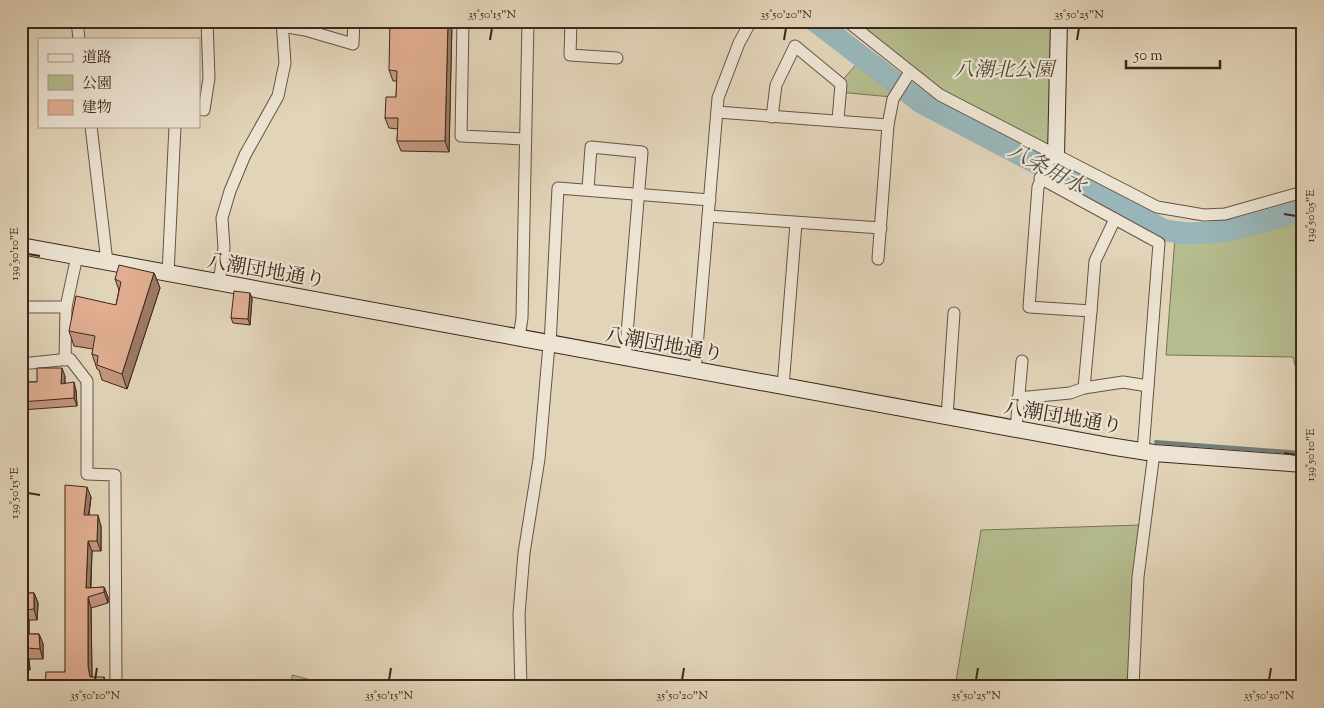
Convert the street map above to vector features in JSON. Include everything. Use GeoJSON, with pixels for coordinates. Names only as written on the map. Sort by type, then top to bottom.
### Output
{"type":"FeatureCollection","features":[{"type":"Feature","properties":{"kind":"street"},"geometry":{"type":"LineString","coordinates":[[77,21],[80,38]]}},
{"type":"Feature","properties":{"kind":"street"},"geometry":{"type":"LineString","coordinates":[[200,109],[204,110],[209,78],[207,21]]}},
{"type":"Feature","properties":{"kind":"street"},"geometry":{"type":"LineString","coordinates":[[219,283],[224,248],[222,218],[230,191],[245,155],[278,96],[285,64],[282,24],[353,44],[354,21]]}},
{"type":"Feature","properties":{"kind":"street"},"geometry":{"type":"LineString","coordinates":[[463,21],[460,136],[524,139]]}},
{"type":"Feature","properties":{"kind":"street"},"geometry":{"type":"LineString","coordinates":[[519,338],[522,318],[524,139],[528,21]]}},
{"type":"Feature","properties":{"kind":"street"},"geometry":{"type":"LineString","coordinates":[[571,21],[570,55],[617,58]]}},
{"type":"Feature","properties":{"kind":"street"},"geometry":{"type":"LineString","coordinates":[[695,371],[718,98],[730,63],[752,21]]}},
{"type":"Feature","properties":{"kind":"street"},"geometry":{"type":"LineString","coordinates":[[847,21],[940,95],[1157,207],[1204,215],[1225,214],[1303,192]]}},
{"type":"Feature","properties":{"kind":"street"},"geometry":{"type":"LineString","coordinates":[[1059,21],[1054,155],[1041,176],[1029,307],[1091,311]]}},
{"type":"Feature","properties":{"kind":"street"},"geometry":{"type":"LineString","coordinates":[[772,117],[776,85],[795,46],[842,84],[838,120]]}},
{"type":"Feature","properties":{"kind":"street"},"geometry":{"type":"LineString","coordinates":[[878,259],[888,124],[893,99],[910,72]]}},
{"type":"Feature","properties":{"kind":"street"},"geometry":{"type":"LineString","coordinates":[[717,112],[888,124]]}},
{"type":"Feature","properties":{"kind":"street"},"geometry":{"type":"LineString","coordinates":[[91,128],[107,262]]}},
{"type":"Feature","properties":{"kind":"street"},"geometry":{"type":"LineString","coordinates":[[168,274],[175,128]]}},
{"type":"Feature","properties":{"kind":"street"},"geometry":{"type":"LineString","coordinates":[[588,189],[591,147],[642,152],[625,358]]}},
{"type":"Feature","properties":{"kind":"street"},"geometry":{"type":"LineString","coordinates":[[1041,176],[1159,244],[1148,386],[1148,452],[1138,577],[1133,687]]}},
{"type":"Feature","properties":{"kind":"street"},"geometry":{"type":"LineString","coordinates":[[521,687],[518,614],[524,553],[539,459],[550,345],[558,188],[710,200]]}},
{"type":"Feature","properties":{"kind":"street"},"geometry":{"type":"LineString","coordinates":[[708,216],[881,228]]}},
{"type":"Feature","properties":{"kind":"street"},"geometry":{"type":"LineString","coordinates":[[1084,388],[1095,261],[1115,219]]}},
{"type":"Feature","properties":{"kind":"street"},"geometry":{"type":"LineString","coordinates":[[783,387],[796,223]]}},
{"type":"Feature","properties":{"kind":"street","name":"八潮団地通り"},"geometry":{"type":"LineString","coordinates":[[21,246],[550,345],[1148,452],[1303,464]]}},
{"type":"Feature","properties":{"kind":"street"},"geometry":{"type":"LineString","coordinates":[[65,360],[66,306],[76,256]]}},
{"type":"Feature","properties":{"kind":"street"},"geometry":{"type":"LineString","coordinates":[[21,307],[66,306]]}},
{"type":"Feature","properties":{"kind":"street"},"geometry":{"type":"LineString","coordinates":[[947,416],[954,313]]}},
{"type":"Feature","properties":{"kind":"street"},"geometry":{"type":"LineString","coordinates":[[21,364],[70,359],[87,381],[87,474],[115,475],[116,687]]}},
{"type":"Feature","properties":{"kind":"street"},"geometry":{"type":"LineString","coordinates":[[1016,429],[1022,361]]}},
{"type":"Feature","properties":{"kind":"street"},"geometry":{"type":"LineString","coordinates":[[1018,398],[1070,393],[1084,388],[1123,382],[1148,386]]}},
{"type":"Feature","properties":{"kind":"green space","name":"八潮北公園"},"geometry":{"type":"Polygon","coordinates":[[[848,21],[1055,21],[1051,148],[941,90],[848,21]]]}},
{"type":"Feature","properties":{"kind":"green space"},"geometry":{"type":"Polygon","coordinates":[[[861,59],[898,86],[892,97],[838,92],[839,84],[861,59]]]}},
{"type":"Feature","properties":{"kind":"green space"},"geometry":{"type":"Polygon","coordinates":[[[1303,213],[1303,385],[1300,384],[1293,357],[1166,355],[1175,237],[1227,235],[1303,213]]]}},
{"type":"Feature","properties":{"kind":"green space"},"geometry":{"type":"Polygon","coordinates":[[[1141,525],[1129,687],[955,687],[981,530],[1141,525]]]}},
{"type":"Feature","properties":{"kind":"green space"},"geometry":{"type":"Polygon","coordinates":[[[292,675],[338,687],[291,687],[292,675]]]}},
{"type":"Feature","properties":{"kind":"building"},"geometry":{"type":"Polygon","coordinates":[[[390,21],[448,21],[445,141],[397,141],[398,118],[385,118],[386,97],[396,97],[397,71],[389,70],[390,21]]]}},
{"type":"Feature","properties":{"kind":"building"},"geometry":{"type":"Polygon","coordinates":[[[119,265],[154,273],[122,374],[97,365],[98,356],[92,354],[95,336],[69,331],[76,296],[116,305],[121,282],[115,279],[119,265]]]}},
{"type":"Feature","properties":{"kind":"building"},"geometry":{"type":"Polygon","coordinates":[[[234,291],[250,293],[248,319],[231,318],[234,291]]]}},
{"type":"Feature","properties":{"kind":"building"},"geometry":{"type":"Polygon","coordinates":[[[37,368],[62,368],[61,384],[74,382],[74,398],[21,402],[21,382],[37,382],[37,368]]]}},
{"type":"Feature","properties":{"kind":"building"},"geometry":{"type":"Polygon","coordinates":[[[65,485],[87,487],[84,515],[98,515],[97,541],[88,541],[86,588],[104,587],[104,592],[88,597],[88,666],[90,677],[104,677],[103,687],[45,687],[46,672],[65,672],[65,485]]]}},
{"type":"Feature","properties":{"kind":"building"},"geometry":{"type":"Polygon","coordinates":[[[21,593],[34,593],[34,609],[25,610],[25,634],[39,634],[40,649],[26,648],[26,660],[21,660],[21,593]]]}},
{"type":"Feature","properties":{"kind":"waterway","name":"八条用水"},"geometry":{"type":"LineString","coordinates":[[815,21],[922,103],[1164,230],[1182,233],[1217,232],[1251,225],[1303,210]]}},
{"type":"Feature","properties":{"kind":"waterway"},"geometry":{"type":"LineString","coordinates":[[1156,442],[1303,453]]}}]}
